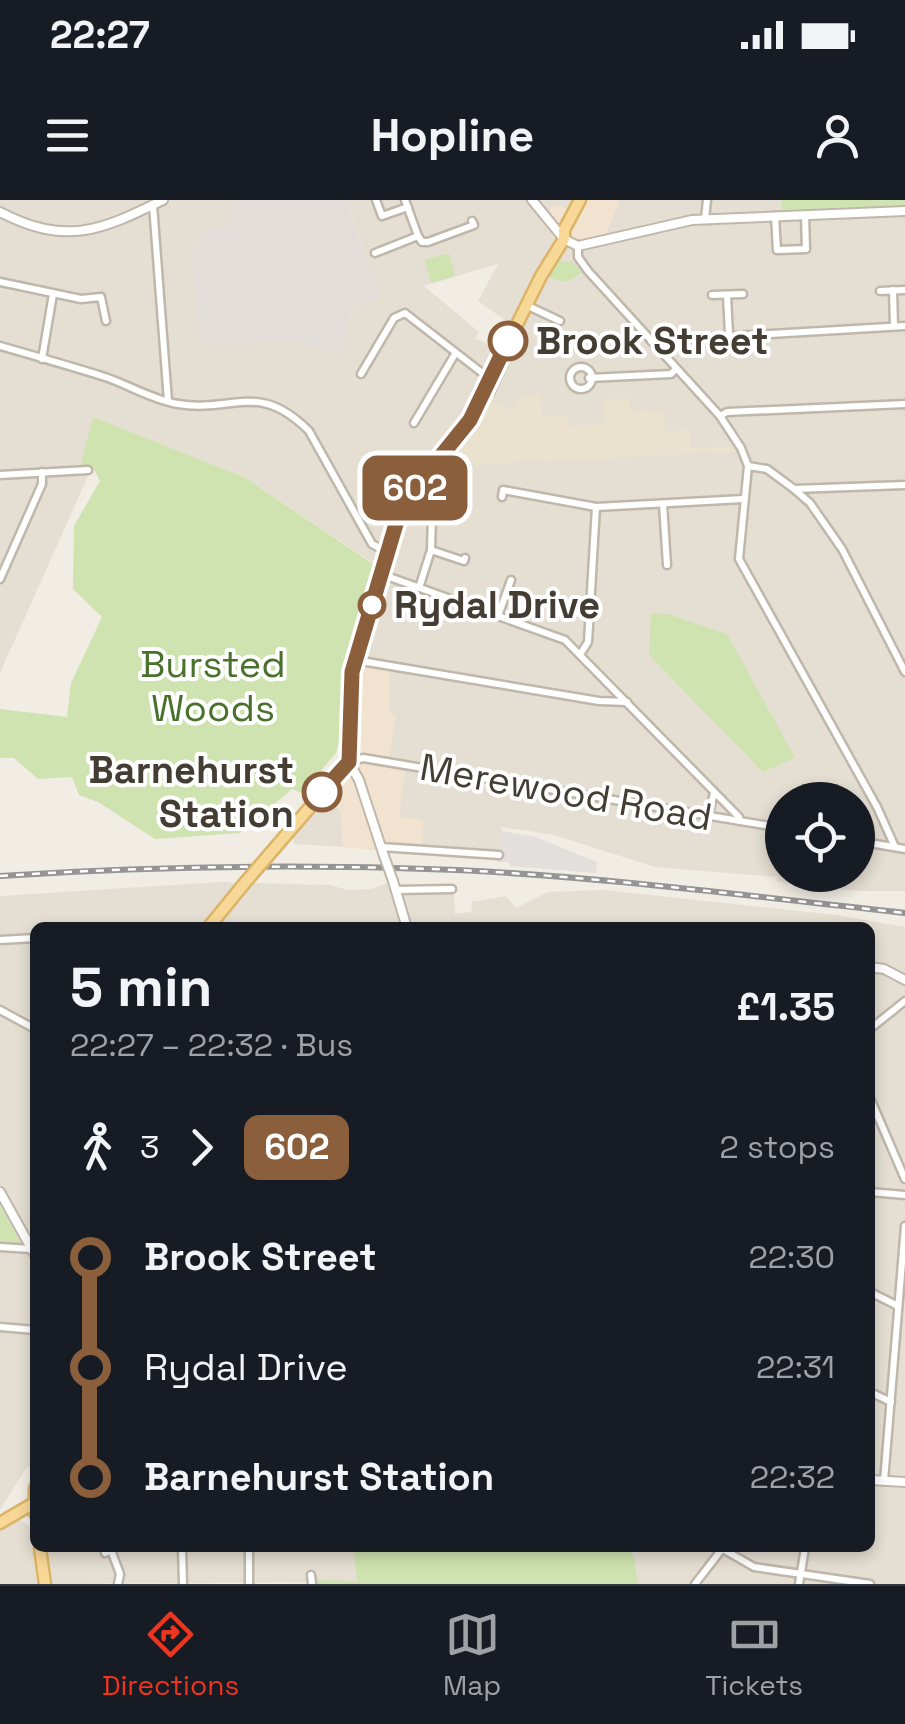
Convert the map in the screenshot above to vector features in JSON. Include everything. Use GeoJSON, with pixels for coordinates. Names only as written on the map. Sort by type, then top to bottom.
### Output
{"type":"FeatureCollection","features":[{"type":"Feature","properties":{"kind":"main road"},"geometry":{"type":"LineString","coordinates":[[213,922],[349,762],[355,660],[396,524],[415,488],[470,420],[526,305],[564,239],[564,230],[580,200]]}},
{"type":"Feature","properties":{"kind":"main road"},"geometry":{"type":"LineString","coordinates":[[0,1523],[30,1505]]}},
{"type":"Feature","properties":{"kind":"main road"},"geometry":{"type":"LineString","coordinates":[[41,1552],[45,1584]]}},
{"type":"Feature","properties":{"kind":"street"},"geometry":{"type":"LineString","coordinates":[[0,212],[25,224],[60,233],[102,227],[163,200]]}},
{"type":"Feature","properties":{"kind":"street"},"geometry":{"type":"LineString","coordinates":[[376,200],[382,216],[406,203],[418,236],[428,242],[474,225],[472,221]]}},
{"type":"Feature","properties":{"kind":"street"},"geometry":{"type":"LineString","coordinates":[[532,200],[564,239],[578,246],[676,222],[905,211]]}},
{"type":"Feature","properties":{"kind":"street"},"geometry":{"type":"LineString","coordinates":[[706,219],[708,200]]}},
{"type":"Feature","properties":{"kind":"street"},"geometry":{"type":"LineString","coordinates":[[153,205],[168,401]]}},
{"type":"Feature","properties":{"kind":"street"},"geometry":{"type":"LineString","coordinates":[[775,216],[776,250],[806,249],[805,215]]}},
{"type":"Feature","properties":{"kind":"street"},"geometry":{"type":"LineString","coordinates":[[374,253],[418,236]]}},
{"type":"Feature","properties":{"kind":"street"},"geometry":{"type":"LineString","coordinates":[[578,246],[580,260],[720,416],[742,448],[748,466],[739,560],[877,807],[895,847]]}},
{"type":"Feature","properties":{"kind":"street"},"geometry":{"type":"LineString","coordinates":[[0,282],[81,299],[101,297],[106,321]]}},
{"type":"Feature","properties":{"kind":"street"},"geometry":{"type":"LineString","coordinates":[[880,290],[904,290]]}},
{"type":"Feature","properties":{"kind":"street"},"geometry":{"type":"LineString","coordinates":[[893,290],[894,326]]}},
{"type":"Feature","properties":{"kind":"street"},"geometry":{"type":"LineString","coordinates":[[42,359],[53,294]]}},
{"type":"Feature","properties":{"kind":"street"},"geometry":{"type":"LineString","coordinates":[[727,294],[730,334]]}},
{"type":"Feature","properties":{"kind":"street"},"geometry":{"type":"LineString","coordinates":[[712,296],[743,294]]}},
{"type":"Feature","properties":{"kind":"street"},"geometry":{"type":"LineString","coordinates":[[526,305],[560,321]]}},
{"type":"Feature","properties":{"kind":"street"},"geometry":{"type":"LineString","coordinates":[[362,374],[400,313],[411,316],[490,379]]}},
{"type":"Feature","properties":{"kind":"street"},"geometry":{"type":"LineString","coordinates":[[650,342],[905,326]]}},
{"type":"Feature","properties":{"kind":"street"},"geometry":{"type":"LineString","coordinates":[[0,346],[168,401],[261,401],[294,416],[320,446],[372,544],[388,552]]}},
{"type":"Feature","properties":{"kind":"street"},"geometry":{"type":"LineString","coordinates":[[414,423],[455,354]]}},
{"type":"Feature","properties":{"kind":"street"},"geometry":{"type":"LineString","coordinates":[[490,393],[504,363],[500,356]]}},
{"type":"Feature","properties":{"kind":"street"},"geometry":{"type":"LineString","coordinates":[[590,378],[670,374],[676,369]]}},
{"type":"Feature","properties":{"kind":"street"},"geometry":{"type":"LineString","coordinates":[[720,416],[727,412],[905,404]]}},
{"type":"Feature","properties":{"kind":"street"},"geometry":{"type":"LineString","coordinates":[[390,461],[400,480],[415,488]]}},
{"type":"Feature","properties":{"kind":"street"},"geometry":{"type":"LineString","coordinates":[[748,466],[768,469],[810,503],[842,549],[905,672]]}},
{"type":"Feature","properties":{"kind":"street"},"geometry":{"type":"LineString","coordinates":[[0,476],[88,470]]}},
{"type":"Feature","properties":{"kind":"street"},"geometry":{"type":"LineString","coordinates":[[0,579],[42,484],[42,472]]}},
{"type":"Feature","properties":{"kind":"street"},"geometry":{"type":"LineString","coordinates":[[420,588],[431,550],[432,515],[445,473]]}},
{"type":"Feature","properties":{"kind":"street"},"geometry":{"type":"LineString","coordinates":[[794,489],[905,485]]}},
{"type":"Feature","properties":{"kind":"street"},"geometry":{"type":"LineString","coordinates":[[502,497],[504,490],[596,506],[744,499]]}},
{"type":"Feature","properties":{"kind":"street"},"geometry":{"type":"LineString","coordinates":[[663,504],[666,566]]}},
{"type":"Feature","properties":{"kind":"street"},"geometry":{"type":"LineString","coordinates":[[580,653],[588,642],[596,506]]}},
{"type":"Feature","properties":{"kind":"street"},"geometry":{"type":"LineString","coordinates":[[431,550],[464,561],[465,558]]}},
{"type":"Feature","properties":{"kind":"street"},"geometry":{"type":"LineString","coordinates":[[381,574],[564,640],[740,821]]}},
{"type":"Feature","properties":{"kind":"street"},"geometry":{"type":"LineString","coordinates":[[498,616],[511,580]]}},
{"type":"Feature","properties":{"kind":"street"},"geometry":{"type":"LineString","coordinates":[[355,660],[599,701],[627,702]]}},
{"type":"Feature","properties":{"kind":"street"},"geometry":{"type":"LineString","coordinates":[[599,701],[605,679]]}},
{"type":"Feature","properties":{"kind":"street","name":"Merewood Road"},"geometry":{"type":"LineString","coordinates":[[349,762],[363,758],[765,825]]}},
{"type":"Feature","properties":{"kind":"street"},"geometry":{"type":"LineString","coordinates":[[349,762],[359,780],[405,922]]}},
{"type":"Feature","properties":{"kind":"street"},"geometry":{"type":"LineString","coordinates":[[708,816],[714,792]]}},
{"type":"Feature","properties":{"kind":"street"},"geometry":{"type":"LineString","coordinates":[[875,844],[905,849]]}},
{"type":"Feature","properties":{"kind":"street"},"geometry":{"type":"LineString","coordinates":[[382,850],[499,855]]}},
{"type":"Feature","properties":{"kind":"street"},"geometry":{"type":"LineString","coordinates":[[394,886],[452,889]]}},
{"type":"Feature","properties":{"kind":"street"},"geometry":{"type":"LineString","coordinates":[[0,940],[30,938]]}},
{"type":"Feature","properties":{"kind":"street"},"geometry":{"type":"LineString","coordinates":[[875,968],[905,980]]}},
{"type":"Feature","properties":{"kind":"street"},"geometry":{"type":"LineString","coordinates":[[875,1024],[905,1001]]}},
{"type":"Feature","properties":{"kind":"street"},"geometry":{"type":"LineString","coordinates":[[0,1010],[30,1027]]}},
{"type":"Feature","properties":{"kind":"street"},"geometry":{"type":"LineString","coordinates":[[875,1110],[905,1179]]}},
{"type":"Feature","properties":{"kind":"street"},"geometry":{"type":"LineString","coordinates":[[0,1192],[30,1247]]}},
{"type":"Feature","properties":{"kind":"street"},"geometry":{"type":"LineString","coordinates":[[875,1192],[905,1194]]}},
{"type":"Feature","properties":{"kind":"street"},"geometry":{"type":"LineString","coordinates":[[884,1481],[905,1226]]}},
{"type":"Feature","properties":{"kind":"street"},"geometry":{"type":"LineString","coordinates":[[0,1246],[30,1251]]}},
{"type":"Feature","properties":{"kind":"street"},"geometry":{"type":"LineString","coordinates":[[875,1294],[898,1306]]}},
{"type":"Feature","properties":{"kind":"street"},"geometry":{"type":"LineString","coordinates":[[0,1327],[30,1330]]}},
{"type":"Feature","properties":{"kind":"street"},"geometry":{"type":"LineString","coordinates":[[875,1394],[890,1402]]}},
{"type":"Feature","properties":{"kind":"street"},"geometry":{"type":"LineString","coordinates":[[875,1480],[905,1482]]}},
{"type":"Feature","properties":{"kind":"street"},"geometry":{"type":"LineString","coordinates":[[112,1552],[120,1574],[118,1584]]}},
{"type":"Feature","properties":{"kind":"street"},"geometry":{"type":"LineString","coordinates":[[182,1552],[182,1584]]}},
{"type":"Feature","properties":{"kind":"street"},"geometry":{"type":"LineString","coordinates":[[248,1552],[249,1584]]}},
{"type":"Feature","properties":{"kind":"street"},"geometry":{"type":"LineString","coordinates":[[694,1584],[719,1552]]}},
{"type":"Feature","properties":{"kind":"street"},"geometry":{"type":"LineString","coordinates":[[729,1552],[754,1567],[870,1584]]}},
{"type":"Feature","properties":{"kind":"street"},"geometry":{"type":"LineString","coordinates":[[799,1584],[804,1552]]}},
{"type":"Feature","properties":{"kind":"shaded area"},"geometry":{"type":"Polygon","coordinates":[[[0,200],[231,200],[233,225],[202,246],[191,247],[275,340],[299,341],[341,356],[353,306],[381,298],[346,200],[905,200],[905,891],[875,891],[875,782],[765,782],[765,876],[655,867],[554,835],[502,827],[499,853],[422,847],[398,818],[387,767],[395,715],[388,713],[390,672],[365,667],[351,649],[376,565],[246,478],[94,418],[80,465],[88,476],[0,673],[0,200]],[[498,264],[424,286],[479,332],[475,338],[496,348],[509,323],[478,301],[498,264]]]}},
{"type":"Feature","properties":{"kind":"shaded area"},"geometry":{"type":"Polygon","coordinates":[[[231,200],[346,200],[381,298],[353,306],[341,356],[299,341],[200,344],[190,247],[202,246],[202,229],[233,225],[231,200]]]}},
{"type":"Feature","properties":{"kind":"shaded area"},"geometry":{"type":"Polygon","coordinates":[[[575,200],[620,200],[606,234],[573,241],[545,213],[557,204],[570,209],[575,200]]]}},
{"type":"Feature","properties":{"kind":"shaded area"},"geometry":{"type":"Polygon","coordinates":[[[540,394],[543,416],[567,416],[568,426],[604,424],[604,399],[629,398],[631,412],[664,410],[666,431],[690,430],[691,448],[733,446],[736,452],[441,466],[487,404],[493,401],[513,410],[521,395],[540,394]]]}},
{"type":"Feature","properties":{"kind":"shaded area"},"geometry":{"type":"Polygon","coordinates":[[[365,667],[390,672],[388,712],[396,715],[387,767],[405,770],[399,817],[423,820],[422,847],[377,844],[378,851],[343,847],[341,811],[326,798],[359,769],[358,686],[359,671],[365,667]]]}},
{"type":"Feature","properties":{"kind":"shaded area"},"geometry":{"type":"Polygon","coordinates":[[[326,798],[341,811],[343,847],[294,844],[293,837],[326,798]]]}},
{"type":"Feature","properties":{"kind":"shaded area"},"geometry":{"type":"Polygon","coordinates":[[[501,831],[536,837],[597,862],[596,873],[498,862],[501,831]]]}},
{"type":"Feature","properties":{"kind":"shaded area"},"geometry":{"type":"Polygon","coordinates":[[[221,882],[330,885],[347,890],[372,889],[387,883],[402,892],[454,891],[455,914],[472,912],[471,902],[506,896],[516,908],[548,892],[603,890],[836,915],[905,927],[905,1584],[638,1584],[631,1552],[875,1552],[875,922],[30,922],[30,1467],[0,1510],[0,1245],[21,1245],[0,1205],[0,896],[221,882]]]}},
{"type":"Feature","properties":{"kind":"shaded area"},"geometry":{"type":"Polygon","coordinates":[[[19,1519],[29,1526],[37,1584],[0,1584],[0,1531],[19,1519]]]}},
{"type":"Feature","properties":{"kind":"shaded area"},"geometry":{"type":"Polygon","coordinates":[[[48,1552],[353,1552],[357,1582],[52,1584],[48,1552]]]}},
{"type":"Feature","properties":{"kind":"green space"},"geometry":{"type":"Polygon","coordinates":[[[782,200],[905,200],[905,205],[782,210],[782,200]]]}},
{"type":"Feature","properties":{"kind":"green space"},"geometry":{"type":"Polygon","coordinates":[[[449,253],[455,276],[431,283],[425,260],[449,253]]]}},
{"type":"Feature","properties":{"kind":"green space"},"geometry":{"type":"Polygon","coordinates":[[[560,259],[569,259],[582,272],[565,281],[547,276],[560,259]]]}},
{"type":"Feature","properties":{"kind":"green space","name":"Bursted Woods"},"geometry":{"type":"Polygon","coordinates":[[[93,417],[246,478],[376,566],[343,679],[343,731],[336,753],[302,793],[292,789],[240,833],[155,839],[98,802],[79,795],[72,777],[38,779],[14,758],[0,758],[0,709],[67,717],[71,683],[102,617],[73,589],[74,526],[100,481],[93,467],[80,467],[93,417]]]}},
{"type":"Feature","properties":{"kind":"green space"},"geometry":{"type":"Polygon","coordinates":[[[651,613],[668,614],[727,634],[795,758],[763,772],[649,655],[651,613]]]}},
{"type":"Feature","properties":{"kind":"green space"},"geometry":{"type":"Polygon","coordinates":[[[0,1205],[22,1246],[0,1245],[0,1205]]]}},
{"type":"Feature","properties":{"kind":"green space"},"geometry":{"type":"Polygon","coordinates":[[[353,1552],[631,1552],[638,1584],[317,1584],[317,1580],[357,1581],[353,1552]]]}},
{"type":"Feature","properties":{"kind":"railway"},"geometry":{"type":"LineString","coordinates":[[0,876],[228,867],[457,870],[625,882],[905,913]]}},
{"type":"Feature","properties":{"kind":"bus line","name":"602"},"geometry":{"type":"LineString","coordinates":[[322,792],[349,762],[352,672],[396,524],[415,488],[470,420],[508,341]]}},
{"type":"Feature","properties":{"kind":"place","name":"Brook Street"},"geometry":{"type":"Point","coordinates":[508,341]}},
{"type":"Feature","properties":{"kind":"place","name":"Rydal Drive"},"geometry":{"type":"Point","coordinates":[372,605]}},
{"type":"Feature","properties":{"kind":"place","name":"Barnehurst Station"},"geometry":{"type":"Point","coordinates":[322,792]}}]}
